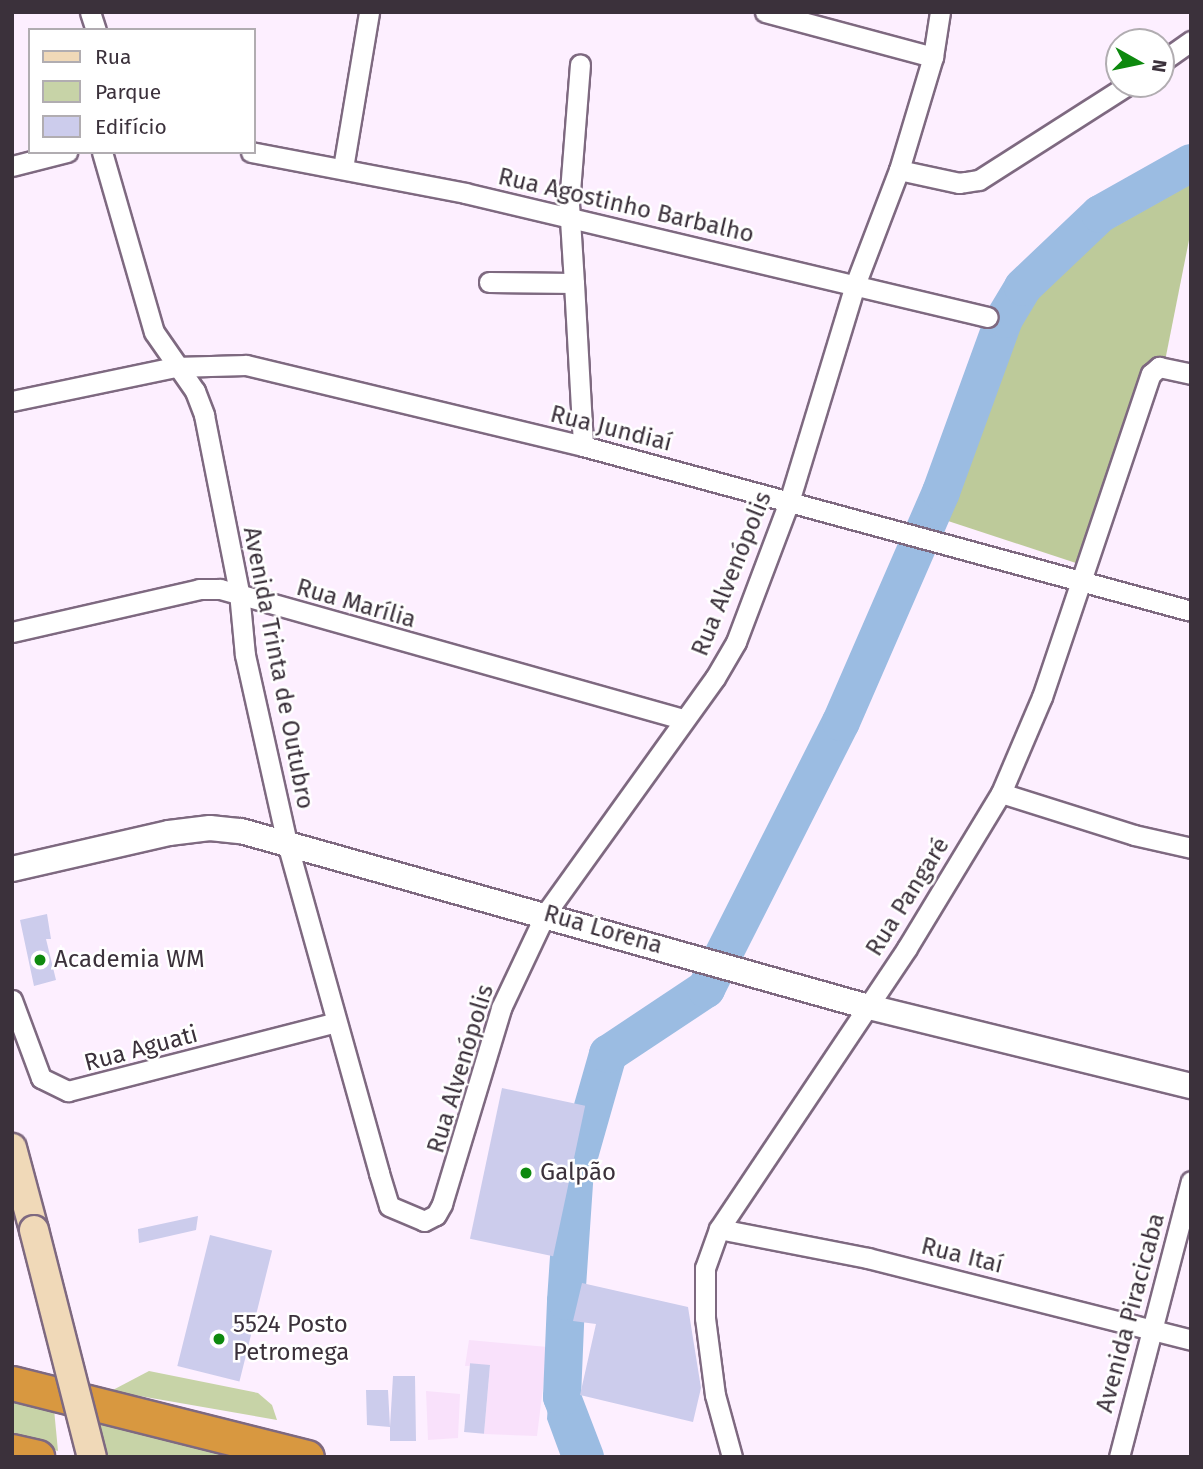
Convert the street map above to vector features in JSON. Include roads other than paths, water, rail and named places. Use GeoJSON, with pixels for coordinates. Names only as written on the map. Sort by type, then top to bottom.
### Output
{"type":"FeatureCollection","features":[{"type":"Feature","properties":{"kind":"highway"},"geometry":{"type":"LineString","coordinates":[[12,1383],[307,1457]]}},
{"type":"Feature","properties":{"kind":"highway"},"geometry":{"type":"LineString","coordinates":[[12,1451],[37,1457]]}},
{"type":"Feature","properties":{"kind":"main road"},"geometry":{"type":"LineString","coordinates":[[12,1148],[92,1457]]}},
{"type":"Feature","properties":{"kind":"street"},"geometry":{"type":"LineString","coordinates":[[343,168],[369,12]]}},
{"type":"Feature","properties":{"kind":"street"},"geometry":{"type":"LineString","coordinates":[[765,12],[933,57]]}},
{"type":"Feature","properties":{"kind":"street","name":"Rua Alvenópolis"},"geometry":{"type":"LineString","coordinates":[[424,1221],[436,1215],[442,1204],[501,1008],[546,914],[736,642],[789,502],[855,285],[899,170],[933,57],[940,12]]}},
{"type":"Feature","properties":{"kind":"street"},"geometry":{"type":"LineString","coordinates":[[1175,52],[1191,41]]}},
{"type":"Feature","properties":{"kind":"street"},"geometry":{"type":"LineString","coordinates":[[580,64],[570,218],[583,446]]}},
{"type":"Feature","properties":{"kind":"street"},"geometry":{"type":"LineString","coordinates":[[899,170],[959,183],[978,180],[1107,98]]}},
{"type":"Feature","properties":{"kind":"street","name":"Rua Agostinho Barbalho"},"geometry":{"type":"LineString","coordinates":[[256,153],[343,168],[570,218],[988,317]]}},
{"type":"Feature","properties":{"kind":"street"},"geometry":{"type":"LineString","coordinates":[[12,166],[59,154]]}},
{"type":"Feature","properties":{"kind":"street","name":"Avenida Trinta de Outubro"},"geometry":{"type":"LineString","coordinates":[[103,154],[154,332],[175,367],[195,391],[204,415],[239,592],[245,655],[287,844],[389,1206],[397,1213],[424,1221]]}},
{"type":"Feature","properties":{"kind":"street"},"geometry":{"type":"LineString","coordinates":[[489,282],[574,283]]}},
{"type":"Feature","properties":{"kind":"street","name":"Rua Jundiaí"},"geometry":{"type":"LineString","coordinates":[[12,401],[175,367],[246,365],[583,446],[908,531],[944,544],[1191,611]]}},
{"type":"Feature","properties":{"kind":"street","name":"Rua Pangaré"},"geometry":{"type":"LineString","coordinates":[[732,1457],[715,1395],[705,1318],[705,1268],[719,1230],[865,1006],[907,948],[1001,793],[1042,697],[1151,374],[1159,367],[1185,372]]}},
{"type":"Feature","properties":{"kind":"street","name":"Rua Marília"},"geometry":{"type":"LineString","coordinates":[[12,632],[199,589],[239,592],[294,613],[684,719]]}},
{"type":"Feature","properties":{"kind":"street"},"geometry":{"type":"LineString","coordinates":[[1001,793],[1134,835],[1191,848]]}},
{"type":"Feature","properties":{"kind":"street","name":"Rua Lorena"},"geometry":{"type":"LineString","coordinates":[[12,869],[169,832],[210,828],[287,844],[546,914],[865,1006],[1191,1086]]}},
{"type":"Feature","properties":{"kind":"street","name":"Rua Aguati"},"geometry":{"type":"LineString","coordinates":[[12,1000],[41,1078],[68,1091],[336,1022]]}},
{"type":"Feature","properties":{"kind":"street","name":"Avenida Piracicaba"},"geometry":{"type":"LineString","coordinates":[[1119,1457],[1191,1181]]}},
{"type":"Feature","properties":{"kind":"street","name":"Rua Itaí"},"geometry":{"type":"LineString","coordinates":[[719,1230],[868,1258],[1191,1340]]}},
{"type":"Feature","properties":{"kind":"water"},"geometry":{"type":"Polygon","coordinates":[[[553,1333],[572,1340],[572,1397],[589,1457],[561,1457],[547,1419],[553,1333]]]}},
{"type":"Feature","properties":{"kind":"waterway"},"geometry":{"type":"LineString","coordinates":[[585,1457],[562,1397],[566,1301],[575,1170],[608,1054],[706,989],[841,722],[941,492],[1004,319],[1023,287],[1100,214],[1191,163]]}},
{"type":"Feature","properties":{"kind":"place","name":"Academia WM"},"geometry":{"type":"Point","coordinates":[40,960]}},
{"type":"Feature","properties":{"kind":"place","name":"Galpão"},"geometry":{"type":"Point","coordinates":[526,1173]}},
{"type":"Feature","properties":{"kind":"place","name":"5524 Posto Petromega"},"geometry":{"type":"Point","coordinates":[219,1339]}}]}
